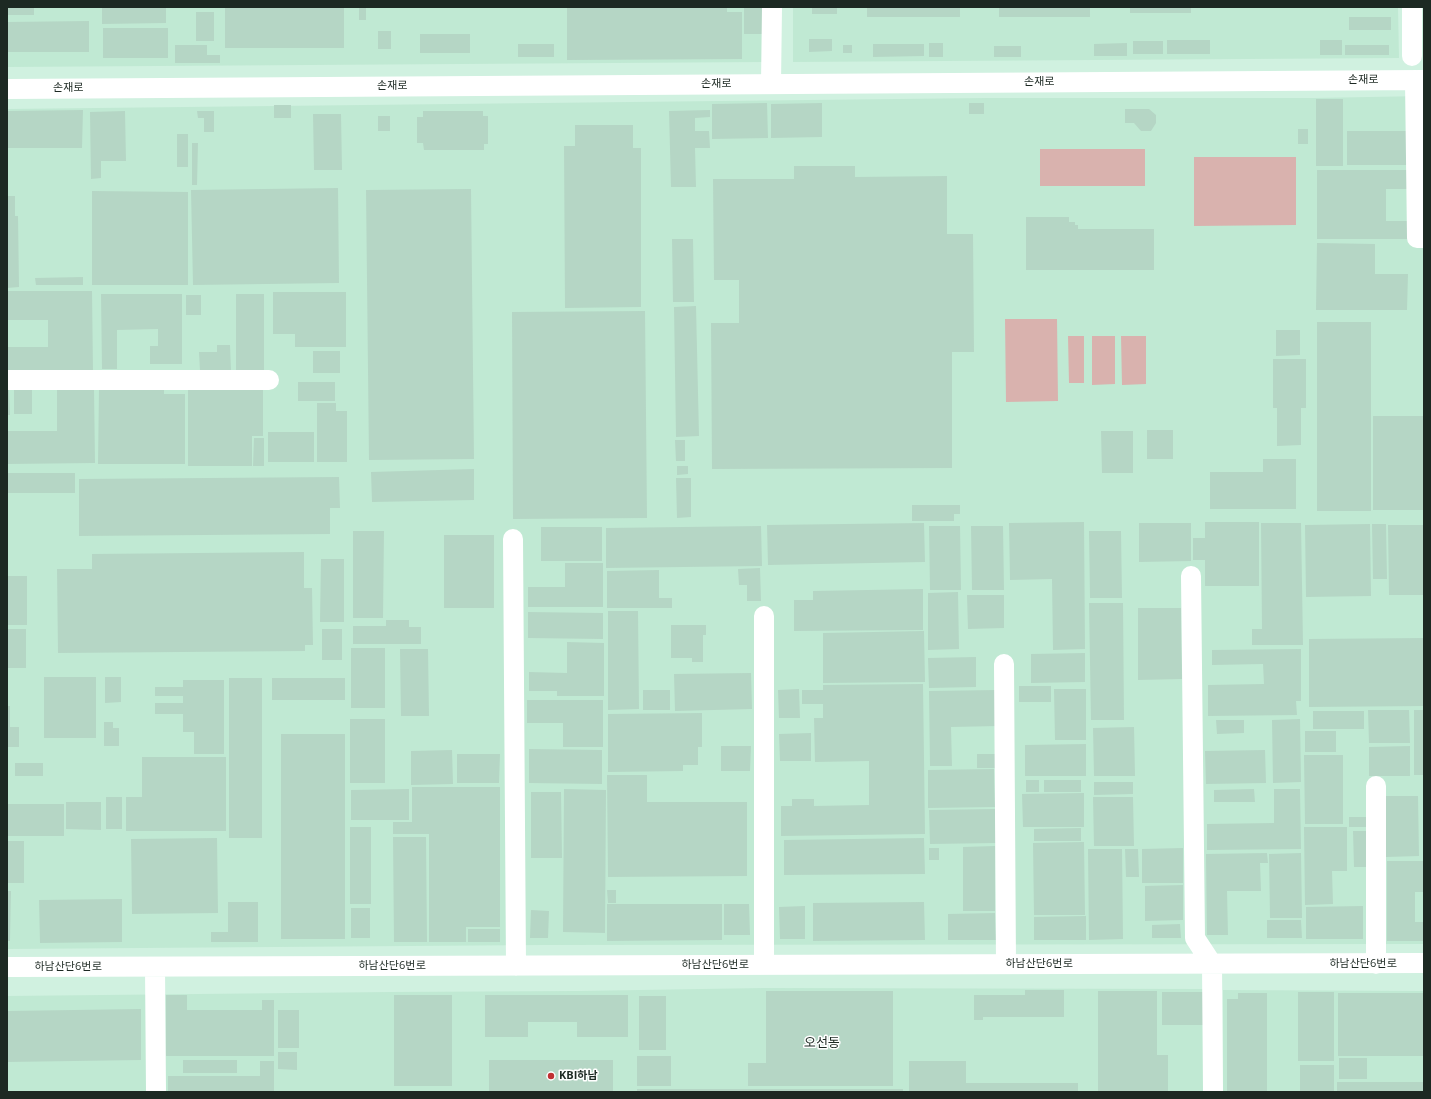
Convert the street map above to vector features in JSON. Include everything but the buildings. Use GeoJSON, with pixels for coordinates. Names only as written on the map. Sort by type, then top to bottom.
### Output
{"type":"FeatureCollection","features":[{"type":"Feature","properties":{"kind":"street"},"geometry":{"type":"LineString","coordinates":[[771,84],[772,7]]}},
{"type":"Feature","properties":{"kind":"street"},"geometry":{"type":"LineString","coordinates":[[1412,7],[1412,56]]}},
{"type":"Feature","properties":{"kind":"street"},"geometry":{"type":"LineString","coordinates":[[1419,80],[1417,238],[1424,238]]}},
{"type":"Feature","properties":{"kind":"street","name":"손재로"},"geometry":{"type":"LineString","coordinates":[[7,89],[1419,80]]}},
{"type":"Feature","properties":{"kind":"street"},"geometry":{"type":"LineString","coordinates":[[7,380],[269,380]]}},
{"type":"Feature","properties":{"kind":"street"},"geometry":{"type":"LineString","coordinates":[[513,539],[516,966]]}},
{"type":"Feature","properties":{"kind":"street"},"geometry":{"type":"LineString","coordinates":[[1191,576],[1195,938],[1212,964],[1213,1092]]}},
{"type":"Feature","properties":{"kind":"street"},"geometry":{"type":"LineString","coordinates":[[764,616],[764,965]]}},
{"type":"Feature","properties":{"kind":"street"},"geometry":{"type":"LineString","coordinates":[[1004,664],[1006,964]]}},
{"type":"Feature","properties":{"kind":"street"},"geometry":{"type":"LineString","coordinates":[[1376,786],[1376,964]]}},
{"type":"Feature","properties":{"kind":"street","name":"하남산단6번로"},"geometry":{"type":"LineString","coordinates":[[7,967],[1424,963]]}},
{"type":"Feature","properties":{"kind":"street"},"geometry":{"type":"LineString","coordinates":[[155,967],[156,1092]]}},
{"type":"Feature","properties":{"kind":"shaded area"},"geometry":{"type":"Polygon","coordinates":[[[7,7],[764,7],[765,62],[7,67],[7,7]]]}},
{"type":"Feature","properties":{"kind":"shaded area"},"geometry":{"type":"Polygon","coordinates":[[[793,7],[1398,7],[1399,58],[793,62],[793,7]]]}},
{"type":"Feature","properties":{"kind":"shaded area"},"geometry":{"type":"Polygon","coordinates":[[[1424,96],[1424,944],[544,945],[7,949],[7,109],[986,98],[1314,98],[1424,96]]]}},
{"type":"Feature","properties":{"kind":"shaded area"},"geometry":{"type":"Polygon","coordinates":[[[1040,149],[1145,149],[1145,186],[1040,186],[1040,149]]]}},
{"type":"Feature","properties":{"kind":"shaded area"},"geometry":{"type":"Polygon","coordinates":[[[1194,157],[1296,157],[1296,225],[1194,226],[1194,157]]]}},
{"type":"Feature","properties":{"kind":"shaded area"},"geometry":{"type":"Polygon","coordinates":[[[1005,319],[1057,319],[1058,401],[1006,402],[1005,319]]]}},
{"type":"Feature","properties":{"kind":"shaded area"},"geometry":{"type":"Polygon","coordinates":[[[1068,336],[1084,336],[1084,383],[1069,383],[1068,336]]]}},
{"type":"Feature","properties":{"kind":"shaded area"},"geometry":{"type":"Polygon","coordinates":[[[1092,336],[1115,336],[1115,384],[1092,385],[1092,336]]]}},
{"type":"Feature","properties":{"kind":"shaded area"},"geometry":{"type":"Polygon","coordinates":[[[1121,336],[1146,336],[1146,384],[1122,385],[1121,336]]]}},
{"type":"Feature","properties":{"kind":"shaded area"},"geometry":{"type":"Polygon","coordinates":[[[764,988],[1206,989],[1207,1092],[7,1092],[7,996],[764,988]]]}},
{"type":"Feature","properties":{"kind":"shaded area"},"geometry":{"type":"Polygon","coordinates":[[[1223,990],[1424,991],[1424,1092],[1223,1092],[1223,990]]]}},
{"type":"Feature","properties":{"kind":"place","name":"KBI하남"},"geometry":{"type":"Point","coordinates":[551,1076]}},
{"type":"Feature","properties":{"kind":"district","name":"오선동"},"geometry":{"type":"Point","coordinates":[822,1043]}}]}
